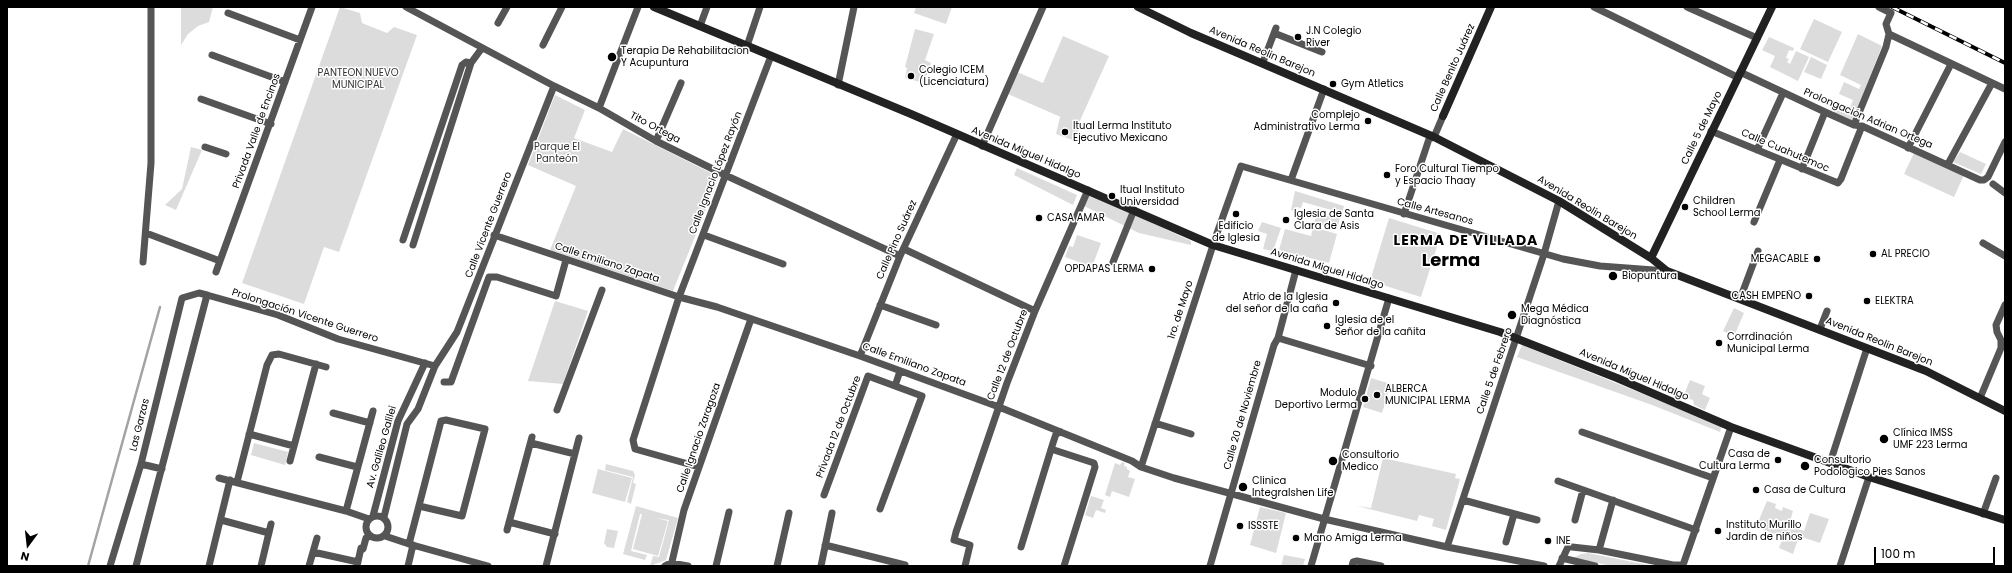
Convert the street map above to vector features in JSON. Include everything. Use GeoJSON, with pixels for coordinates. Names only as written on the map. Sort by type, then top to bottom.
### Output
{"type":"FeatureCollection","features":[{"type":"Feature","properties":{"kind":"main road","name":"Avenida Miguel Hidalgo"},"geometry":{"type":"LineString","coordinates":[[654,7],[957,134],[1213,245],[1517,338],[1617,378],[1731,427],[1869,477],[2005,520]]}},
{"type":"Feature","properties":{"kind":"main road","name":"Avenida Reolin Barejon"},"geometry":{"type":"LineString","coordinates":[[1138,7],[1191,33],[1263,62],[1434,137],[1559,201],[1651,258],[1667,271],[1926,371],[2005,411]]}},
{"type":"Feature","properties":{"kind":"main road","name":"Calle Benito Juárez"},"geometry":{"type":"LineString","coordinates":[[1443,116],[1491,7]]}},
{"type":"Feature","properties":{"kind":"main road","name":"Calle 5 de Mayo"},"geometry":{"type":"LineString","coordinates":[[1651,258],[1711,130],[1772,7]]}},
{"type":"Feature","properties":{"kind":"street"},"geometry":{"type":"LineString","coordinates":[[143,262],[151,163],[151,7]]}},
{"type":"Feature","properties":{"kind":"street","name":"Privada Valle de Encinos"},"geometry":{"type":"LineString","coordinates":[[216,272],[271,124],[312,7]]}},
{"type":"Feature","properties":{"kind":"street","name":"Tito Ortega"},"geometry":{"type":"LineString","coordinates":[[406,7],[554,86],[599,108],[656,141],[725,175],[1035,311]]}},
{"type":"Feature","properties":{"kind":"street"},"geometry":{"type":"LineString","coordinates":[[498,23],[507,7]]}},
{"type":"Feature","properties":{"kind":"street"},"geometry":{"type":"LineString","coordinates":[[543,44],[562,7]]}},
{"type":"Feature","properties":{"kind":"street"},"geometry":{"type":"LineString","coordinates":[[599,108],[638,7]]}},
{"type":"Feature","properties":{"kind":"street"},"geometry":{"type":"LineString","coordinates":[[700,26],[707,7]]}},
{"type":"Feature","properties":{"kind":"street"},"geometry":{"type":"LineString","coordinates":[[747,46],[760,7]]}},
{"type":"Feature","properties":{"kind":"street"},"geometry":{"type":"LineString","coordinates":[[838,84],[854,7]]}},
{"type":"Feature","properties":{"kind":"street"},"geometry":{"type":"LineString","coordinates":[[982,146],[1043,7]]}},
{"type":"Feature","properties":{"kind":"street","name":"Prolongación Adrian Ortega"},"geometry":{"type":"LineString","coordinates":[[1594,7],[1738,75],[1783,93],[1854,125],[1862,126],[1908,148],[1948,164],[1980,180],[1984,180],[1988,177],[2005,142]]}},
{"type":"Feature","properties":{"kind":"street"},"geometry":{"type":"LineString","coordinates":[[1687,7],[1757,38]]}},
{"type":"Feature","properties":{"kind":"street"},"geometry":{"type":"LineString","coordinates":[[1854,125],[1886,47],[1889,34],[1886,24],[1891,13],[1879,7]]}},
{"type":"Feature","properties":{"kind":"street"},"geometry":{"type":"LineString","coordinates":[[228,13],[300,40]]}},
{"type":"Feature","properties":{"kind":"street"},"geometry":{"type":"LineString","coordinates":[[1263,62],[1275,30],[1322,52]]}},
{"type":"Feature","properties":{"kind":"street"},"geometry":{"type":"LineString","coordinates":[[1889,34],[2005,89]]}},
{"type":"Feature","properties":{"kind":"street"},"geometry":{"type":"LineString","coordinates":[[413,245],[471,63],[482,48]]}},
{"type":"Feature","properties":{"kind":"street"},"geometry":{"type":"LineString","coordinates":[[212,55],[285,82]]}},
{"type":"Feature","properties":{"kind":"street","name":"Calle Ignacio López Rayón"},"geometry":{"type":"LineString","coordinates":[[699,467],[635,449],[633,440],[679,297],[704,235],[725,175],[771,56]]}},
{"type":"Feature","properties":{"kind":"street"},"geometry":{"type":"LineString","coordinates":[[403,240],[462,64],[466,62],[471,63]]}},
{"type":"Feature","properties":{"kind":"street"},"geometry":{"type":"LineString","coordinates":[[1908,148],[1951,64]]}},
{"type":"Feature","properties":{"kind":"street"},"geometry":{"type":"LineString","coordinates":[[1948,164],[1992,83]]}},
{"type":"Feature","properties":{"kind":"street"},"geometry":{"type":"LineString","coordinates":[[656,141],[681,84]]}},
{"type":"Feature","properties":{"kind":"street","name":"Calle Vicente Guerrero"},"geometry":{"type":"LineString","coordinates":[[384,517],[407,424],[420,401],[435,366],[457,332],[486,262],[494,235],[554,86]]}},
{"type":"Feature","properties":{"kind":"street"},"geometry":{"type":"LineString","coordinates":[[1291,180],[1324,89]]}},
{"type":"Feature","properties":{"kind":"street"},"geometry":{"type":"LineString","coordinates":[[1757,150],[1783,93]]}},
{"type":"Feature","properties":{"kind":"street"},"geometry":{"type":"LineString","coordinates":[[201,100],[271,124]]}},
{"type":"Feature","properties":{"kind":"street"},"geometry":{"type":"LineString","coordinates":[[1802,169],[1825,112]]}},
{"type":"Feature","properties":{"kind":"street","name":"Calle Benito Juárez"},"geometry":{"type":"LineString","coordinates":[[1404,214],[1429,139],[1434,137],[1443,116]]}},
{"type":"Feature","properties":{"kind":"street","name":"Calle Cuahutemoc"},"geometry":{"type":"LineString","coordinates":[[1711,130],[1835,183],[1840,182],[1862,126]]}},
{"type":"Feature","properties":{"kind":"street","name":"Calle Pino Suárez"},"geometry":{"type":"LineString","coordinates":[[860,356],[902,252],[957,134]]}},
{"type":"Feature","properties":{"kind":"street"},"geometry":{"type":"LineString","coordinates":[[205,147],[226,154]]}},
{"type":"Feature","properties":{"kind":"street"},"geometry":{"type":"LineString","coordinates":[[1754,222],[1780,160]]}},
{"type":"Feature","properties":{"kind":"street","name":"1ro. de Mayo"},"geometry":{"type":"LineString","coordinates":[[1140,467],[1240,167],[1242,165],[1246,167]]}},
{"type":"Feature","properties":{"kind":"street","name":"Calle Artesanos"},"geometry":{"type":"LineString","coordinates":[[1246,167],[1404,214],[1453,226],[1544,254],[1600,266],[1667,271]]}},
{"type":"Feature","properties":{"kind":"street"},"geometry":{"type":"LineString","coordinates":[[1992,184],[2005,193]]}},
{"type":"Feature","properties":{"kind":"street","name":"Calle 12 de Octubre"},"geometry":{"type":"LineString","coordinates":[[965,566],[970,545],[954,540],[956,532],[999,407],[1035,311],[1088,190]]}},
{"type":"Feature","properties":{"kind":"street","name":"Calle 5 de Febrero"},"geometry":{"type":"LineString","coordinates":[[1447,547],[1517,338],[1559,201]]}},
{"type":"Feature","properties":{"kind":"street"},"geometry":{"type":"LineString","coordinates":[[1113,262],[1134,210]]}},
{"type":"Feature","properties":{"kind":"street"},"geometry":{"type":"LineString","coordinates":[[146,233],[220,261]]}},
{"type":"Feature","properties":{"kind":"street","name":"Calle Emiliano Zapata"},"geometry":{"type":"LineString","coordinates":[[494,235],[679,297],[717,307],[860,356],[999,407],[1132,461],[1140,467],[1230,495],[1324,519],[1447,547],[1544,566]]}},
{"type":"Feature","properties":{"kind":"street"},"geometry":{"type":"LineString","coordinates":[[704,235],[783,264]]}},
{"type":"Feature","properties":{"kind":"street"},"geometry":{"type":"LineString","coordinates":[[1983,243],[2005,256]]}},
{"type":"Feature","properties":{"kind":"street"},"geometry":{"type":"LineString","coordinates":[[1740,299],[1758,251]]}},
{"type":"Feature","properties":{"kind":"street"},"geometry":{"type":"LineString","coordinates":[[444,382],[452,382],[489,277],[497,277],[556,296],[566,260]]}},
{"type":"Feature","properties":{"kind":"street","name":"Calle 20 de Noviembre"},"geometry":{"type":"LineString","coordinates":[[1210,566],[1278,338],[1296,270]]}},
{"type":"Feature","properties":{"kind":"street"},"geometry":{"type":"LineString","coordinates":[[557,410],[602,290]]}},
{"type":"Feature","properties":{"kind":"street","name":"Prolongación Vicente Guerrero"},"geometry":{"type":"LineString","coordinates":[[192,294],[207,294],[278,315],[338,339],[435,366]]}},
{"type":"Feature","properties":{"kind":"street","name":"Las Garzas"},"geometry":{"type":"LineString","coordinates":[[110,566],[141,464],[182,298],[192,294]]}},
{"type":"Feature","properties":{"kind":"street"},"geometry":{"type":"LineString","coordinates":[[136,566],[207,294]]}},
{"type":"Feature","properties":{"kind":"street"},"geometry":{"type":"LineString","coordinates":[[1311,566],[1371,366],[1389,298]]}},
{"type":"Feature","properties":{"kind":"street"},"geometry":{"type":"LineString","coordinates":[[880,305],[936,325]]}},
{"type":"Feature","properties":{"kind":"street"},"geometry":{"type":"LineString","coordinates":[[1980,398],[2001,348],[2001,340],[1997,332],[1996,325],[2005,305]]}},
{"type":"Feature","properties":{"kind":"street"},"geometry":{"type":"LineString","coordinates":[[1820,329],[1827,311]]}},
{"type":"Feature","properties":{"kind":"street","name":"Calle Ignacio Zaragoza"},"geometry":{"type":"LineString","coordinates":[[669,565],[684,510],[752,319]]}},
{"type":"Feature","properties":{"kind":"street"},"geometry":{"type":"LineString","coordinates":[[1278,338],[1371,366]]}},
{"type":"Feature","properties":{"kind":"street"},"geometry":{"type":"LineString","coordinates":[[1830,463],[1867,348]]}},
{"type":"Feature","properties":{"kind":"street"},"geometry":{"type":"LineString","coordinates":[[209,566],[221,520],[249,434],[267,365],[272,355],[279,354],[326,367]]}},
{"type":"Feature","properties":{"kind":"street","name":"Av. Galileo Galilei"},"geometry":{"type":"LineString","coordinates":[[371,517],[398,421],[408,396],[425,363]]}},
{"type":"Feature","properties":{"kind":"street"},"geometry":{"type":"LineString","coordinates":[[290,461],[316,364]]}},
{"type":"Feature","properties":{"kind":"street"},"geometry":{"type":"LineString","coordinates":[[895,386],[900,371]]}},
{"type":"Feature","properties":{"kind":"street","name":"Privada 12 de Octubre"},"geometry":{"type":"LineString","coordinates":[[824,495],[868,376],[922,396],[880,510]]}},
{"type":"Feature","properties":{"kind":"street"},"geometry":{"type":"LineString","coordinates":[[408,396],[420,401]]}},
{"type":"Feature","properties":{"kind":"street"},"geometry":{"type":"LineString","coordinates":[[346,511],[373,411]]}},
{"type":"Feature","properties":{"kind":"street"},"geometry":{"type":"LineString","coordinates":[[333,413],[370,423]]}},
{"type":"Feature","properties":{"kind":"street"},"geometry":{"type":"LineString","coordinates":[[408,566],[419,506],[441,421],[446,420],[485,429],[462,516],[419,506]]}},
{"type":"Feature","properties":{"kind":"street"},"geometry":{"type":"LineString","coordinates":[[398,421],[407,424]]}},
{"type":"Feature","properties":{"kind":"street"},"geometry":{"type":"LineString","coordinates":[[1155,423],[1191,434]]}},
{"type":"Feature","properties":{"kind":"street"},"geometry":{"type":"LineString","coordinates":[[1559,566],[1568,547],[1599,550],[1673,565],[1683,565],[1731,427]]}},
{"type":"Feature","properties":{"kind":"street"},"geometry":{"type":"LineString","coordinates":[[1021,547],[1056,434],[1061,432]]}},
{"type":"Feature","properties":{"kind":"street"},"geometry":{"type":"LineString","coordinates":[[1582,432],[1713,478]]}},
{"type":"Feature","properties":{"kind":"street"},"geometry":{"type":"LineString","coordinates":[[249,434],[294,446]]}},
{"type":"Feature","properties":{"kind":"street"},"geometry":{"type":"LineString","coordinates":[[546,566],[579,438]]}},
{"type":"Feature","properties":{"kind":"street"},"geometry":{"type":"LineString","coordinates":[[507,530],[532,440],[575,454]]}},
{"type":"Feature","properties":{"kind":"street"},"geometry":{"type":"LineString","coordinates":[[1051,449],[1094,463],[1095,467],[1064,566]]}},
{"type":"Feature","properties":{"kind":"street"},"geometry":{"type":"LineString","coordinates":[[319,457],[357,467]]}},
{"type":"Feature","properties":{"kind":"street"},"geometry":{"type":"LineString","coordinates":[[141,464],[162,469]]}},
{"type":"Feature","properties":{"kind":"street"},"geometry":{"type":"LineString","coordinates":[[1840,566],[1869,477]]}},
{"type":"Feature","properties":{"kind":"street"},"geometry":{"type":"LineString","coordinates":[[219,478],[371,517],[384,517],[387,520],[389,527],[385,536]]}},
{"type":"Feature","properties":{"kind":"street"},"geometry":{"type":"LineString","coordinates":[[1983,514],[1996,478]]}},
{"type":"Feature","properties":{"kind":"street"},"geometry":{"type":"LineString","coordinates":[[1558,481],[1696,530]]}},
{"type":"Feature","properties":{"kind":"street"},"geometry":{"type":"LineString","coordinates":[[1575,520],[1583,490]]}},
{"type":"Feature","properties":{"kind":"street"},"geometry":{"type":"LineString","coordinates":[[1463,500],[1537,520]]}},
{"type":"Feature","properties":{"kind":"street"},"geometry":{"type":"LineString","coordinates":[[1599,550],[1613,500]]}},
{"type":"Feature","properties":{"kind":"street"},"geometry":{"type":"LineString","coordinates":[[716,566],[729,512]]}},
{"type":"Feature","properties":{"kind":"street"},"geometry":{"type":"LineString","coordinates":[[777,566],[789,513]]}},
{"type":"Feature","properties":{"kind":"street"},"geometry":{"type":"LineString","coordinates":[[821,566],[832,513]]}},
{"type":"Feature","properties":{"kind":"street"},"geometry":{"type":"LineString","coordinates":[[1506,542],[1514,514]]}},
{"type":"Feature","properties":{"kind":"street"},"geometry":{"type":"LineString","coordinates":[[371,517],[366,527],[370,536],[375,538],[385,536],[461,562],[488,566]]}},
{"type":"Feature","properties":{"kind":"street"},"geometry":{"type":"LineString","coordinates":[[221,520],[269,532]]}},
{"type":"Feature","properties":{"kind":"street"},"geometry":{"type":"LineString","coordinates":[[509,522],[555,534]]}},
{"type":"Feature","properties":{"kind":"street"},"geometry":{"type":"LineString","coordinates":[[261,566],[271,524]]}},
{"type":"Feature","properties":{"kind":"street"},"geometry":{"type":"LineString","coordinates":[[313,552],[357,564],[360,548],[364,549],[366,538],[370,536]]}},
{"type":"Feature","properties":{"kind":"street"},"geometry":{"type":"LineString","coordinates":[[310,566],[317,538]]}},
{"type":"Feature","properties":{"kind":"street"},"geometry":{"type":"LineString","coordinates":[[825,545],[905,565]]}},
{"type":"Feature","properties":{"kind":"street"},"geometry":{"type":"LineString","coordinates":[[1562,558],[1595,566]]}},
{"type":"Feature","properties":{"kind":"street"},"geometry":{"type":"LineString","coordinates":[[1352,566],[1354,562],[1358,561],[1381,566]]}},
{"type":"Feature","properties":{"kind":"street"},"geometry":{"type":"LineString","coordinates":[[669,565],[688,566]]}},
{"type":"Feature","properties":{"kind":"green space"},"geometry":{"type":"Polygon","coordinates":[[[181,7],[213,7],[209,22],[198,26],[188,34],[181,45],[181,7]]]}},
{"type":"Feature","properties":{"kind":"green space","name":"PANTEON NUEVO MUNICIPAL"},"geometry":{"type":"Polygon","coordinates":[[[340,7],[360,13],[362,23],[387,33],[394,27],[417,35],[339,252],[324,247],[304,304],[242,283],[340,7]]]}},
{"type":"Feature","properties":{"kind":"green space"},"geometry":{"type":"Polygon","coordinates":[[[916,7],[952,7],[946,24],[914,13],[916,7]]]}},
{"type":"Feature","properties":{"kind":"green space"},"geometry":{"type":"Polygon","coordinates":[[[1814,19],[1842,32],[1828,62],[1800,49],[1814,19]]]}},
{"type":"Feature","properties":{"kind":"green space"},"geometry":{"type":"Polygon","coordinates":[[[915,29],[934,34],[925,60],[931,63],[924,83],[905,78],[907,68],[905,67],[915,29]]]}},
{"type":"Feature","properties":{"kind":"green space"},"geometry":{"type":"Polygon","coordinates":[[[1858,34],[1882,46],[1852,121],[1830,111],[1833,103],[1849,110],[1853,100],[1839,94],[1844,82],[1859,89],[1861,85],[1840,75],[1858,34]]]}},
{"type":"Feature","properties":{"kind":"green space"},"geometry":{"type":"Polygon","coordinates":[[[1063,36],[1109,56],[1078,125],[1080,127],[1075,141],[1056,134],[1060,117],[1063,118],[1008,94],[1017,72],[1043,83],[1063,36]]]}},
{"type":"Feature","properties":{"kind":"green space"},"geometry":{"type":"Polygon","coordinates":[[[1769,37],[1794,48],[1793,51],[1789,50],[1786,58],[1789,59],[1787,62],[1790,64],[1796,51],[1809,57],[1798,81],[1770,67],[1775,56],[1762,50],[1769,37]]]}},
{"type":"Feature","properties":{"kind":"green space"},"geometry":{"type":"Polygon","coordinates":[[[1811,57],[1827,65],[1821,79],[1804,72],[1811,57]]]}},
{"type":"Feature","properties":{"kind":"green space","name":"Parque El Panteón"},"geometry":{"type":"Polygon","coordinates":[[[555,95],[585,110],[574,138],[612,152],[623,129],[719,177],[673,291],[550,250],[576,186],[528,165],[555,95]]]}},
{"type":"Feature","properties":{"kind":"green space"},"geometry":{"type":"Polygon","coordinates":[[[191,147],[202,150],[176,210],[165,205],[182,189],[191,147]]]}},
{"type":"Feature","properties":{"kind":"green space"},"geometry":{"type":"Polygon","coordinates":[[[1960,152],[1986,164],[1981,174],[1953,162],[1960,152]]]}},
{"type":"Feature","properties":{"kind":"green space"},"geometry":{"type":"Polygon","coordinates":[[[1914,153],[1964,175],[1954,197],[1904,174],[1914,153]]]}},
{"type":"Feature","properties":{"kind":"green space"},"geometry":{"type":"Polygon","coordinates":[[[1017,168],[1077,195],[1073,205],[1014,175],[1017,168]]]}},
{"type":"Feature","properties":{"kind":"green space"},"geometry":{"type":"Polygon","coordinates":[[[1295,191],[1344,206],[1342,213],[1303,202],[1301,208],[1296,207],[1294,211],[1291,210],[1295,191]]]}},
{"type":"Feature","properties":{"kind":"green space"},"geometry":{"type":"Polygon","coordinates":[[[1085,192],[1191,241],[1191,245],[1139,233],[1080,204],[1085,192]]]}},
{"type":"Feature","properties":{"kind":"green space"},"geometry":{"type":"Polygon","coordinates":[[[1317,214],[1340,218],[1337,229],[1314,223],[1317,214]]]}},
{"type":"Feature","properties":{"kind":"green space"},"geometry":{"type":"Polygon","coordinates":[[[1389,218],[1441,234],[1421,297],[1370,281],[1389,218]]]}},
{"type":"Feature","properties":{"kind":"green space"},"geometry":{"type":"Polygon","coordinates":[[[1262,222],[1281,228],[1273,251],[1263,249],[1267,234],[1258,231],[1262,222]]]}},
{"type":"Feature","properties":{"kind":"green space"},"geometry":{"type":"Polygon","coordinates":[[[1313,227],[1337,234],[1329,263],[1279,250],[1285,229],[1311,236],[1313,227]]]}},
{"type":"Feature","properties":{"kind":"green space"},"geometry":{"type":"Polygon","coordinates":[[[1077,235],[1101,243],[1092,267],[1065,257],[1069,246],[1073,247],[1077,235]]]}},
{"type":"Feature","properties":{"kind":"green space"},"geometry":{"type":"Polygon","coordinates":[[[555,301],[588,311],[563,384],[528,381],[555,301]]]}},
{"type":"Feature","properties":{"kind":"green space"},"geometry":{"type":"Polygon","coordinates":[[[1734,308],[1744,313],[1734,336],[1723,331],[1734,308]]]}},
{"type":"Feature","properties":{"kind":"green space"},"geometry":{"type":"Polygon","coordinates":[[[1522,345],[1722,426],[1720,432],[1652,405],[1517,357],[1522,345]]]}},
{"type":"Feature","properties":{"kind":"green space","name":"ALBERCA MUNICIPAL LERMA"},"geometry":{"type":"Polygon","coordinates":[[[1371,378],[1391,384],[1382,413],[1363,407],[1371,378]]]}},
{"type":"Feature","properties":{"kind":"green space"},"geometry":{"type":"Polygon","coordinates":[[[1690,380],[1705,386],[1702,394],[1710,398],[1705,410],[1694,405],[1693,400],[1683,397],[1690,380]]]}},
{"type":"Feature","properties":{"kind":"green space"},"geometry":{"type":"Polygon","coordinates":[[[254,443],[288,452],[285,465],[251,455],[254,443]]]}},
{"type":"Feature","properties":{"kind":"green space"},"geometry":{"type":"Polygon","coordinates":[[[1383,458],[1456,474],[1455,478],[1460,479],[1446,530],[1432,526],[1434,519],[1419,515],[1417,521],[1357,506],[1371,508],[1383,458]]]}},
{"type":"Feature","properties":{"kind":"green space"},"geometry":{"type":"Polygon","coordinates":[[[1122,462],[1125,463],[1124,466],[1130,471],[1128,477],[1135,479],[1129,497],[1112,491],[1110,497],[1105,495],[1115,463],[1120,465],[1122,462]]]}},
{"type":"Feature","properties":{"kind":"green space"},"geometry":{"type":"Polygon","coordinates":[[[606,464],[633,471],[635,475],[633,483],[636,484],[631,504],[627,502],[633,477],[605,470],[606,464]]]}},
{"type":"Feature","properties":{"kind":"green space"},"geometry":{"type":"Polygon","coordinates":[[[598,469],[632,478],[625,502],[592,493],[598,469]]]}},
{"type":"Feature","properties":{"kind":"green space"},"geometry":{"type":"Polygon","coordinates":[[[1091,496],[1104,500],[1101,508],[1106,510],[1105,513],[1096,510],[1093,518],[1085,515],[1091,496]]]}},
{"type":"Feature","properties":{"kind":"green space"},"geometry":{"type":"Polygon","coordinates":[[[1767,501],[1776,504],[1775,508],[1782,511],[1783,507],[1793,511],[1789,525],[1804,531],[1810,513],[1829,519],[1820,543],[1799,536],[1793,554],[1779,548],[1783,537],[1756,527],[1767,501]]]}},
{"type":"Feature","properties":{"kind":"green space"},"geometry":{"type":"Polygon","coordinates":[[[636,506],[678,518],[666,560],[650,566],[653,556],[659,557],[669,520],[656,518],[668,521],[658,556],[633,549],[642,514],[640,514],[631,551],[647,555],[645,560],[623,554],[636,506]]]}},
{"type":"Feature","properties":{"kind":"green space"},"geometry":{"type":"Polygon","coordinates":[[[1260,507],[1286,513],[1276,553],[1250,545],[1260,507]]]}},
{"type":"Feature","properties":{"kind":"green space"},"geometry":{"type":"Polygon","coordinates":[[[607,529],[618,531],[614,548],[607,547],[604,543],[607,529]]]}},
{"type":"Feature","properties":{"kind":"green space"},"geometry":{"type":"Polygon","coordinates":[[[1588,553],[1653,566],[1612,566],[1573,558],[1581,554],[1588,553]]]}},
{"type":"Feature","properties":{"kind":"green space"},"geometry":{"type":"Polygon","coordinates":[[[1284,555],[1305,559],[1303,566],[1281,566],[1284,555]]]}},
{"type":"Feature","properties":{"kind":"waterway"},"geometry":{"type":"LineString","coordinates":[[88,566],[160,307]]}},
{"type":"Feature","properties":{"kind":"railway"},"geometry":{"type":"LineString","coordinates":[[1892,7],[2005,63]]}},
{"type":"Feature","properties":{"kind":"place","name":"J.N Colegio River"},"geometry":{"type":"Point","coordinates":[1298,37]}},
{"type":"Feature","properties":{"kind":"place","name":"Terapia De Rehabilitacion Y Acupuntura"},"geometry":{"type":"Point","coordinates":[612,57]}},
{"type":"Feature","properties":{"kind":"place","name":"Colegio ICEM (Licenciatura)"},"geometry":{"type":"Point","coordinates":[911,76]}},
{"type":"Feature","properties":{"kind":"place","name":"Gym Atletics"},"geometry":{"type":"Point","coordinates":[1333,84]}},
{"type":"Feature","properties":{"kind":"place","name":"Complejo Administrativo Lerma"},"geometry":{"type":"Point","coordinates":[1368,121]}},
{"type":"Feature","properties":{"kind":"place","name":"Itual Lerma Instituto Ejecutivo Mexicano"},"geometry":{"type":"Point","coordinates":[1065,132]}},
{"type":"Feature","properties":{"kind":"place","name":"Foro Cultural Tiempo y Espacio Thaay"},"geometry":{"type":"Point","coordinates":[1387,175]}},
{"type":"Feature","properties":{"kind":"place","name":"Itual Instituto Universidad"},"geometry":{"type":"Point","coordinates":[1112,196]}},
{"type":"Feature","properties":{"kind":"place","name":"Children School Lerma"},"geometry":{"type":"Point","coordinates":[1685,207]}},
{"type":"Feature","properties":{"kind":"place","name":"Edificio de Iglesia"},"geometry":{"type":"Point","coordinates":[1236,214]}},
{"type":"Feature","properties":{"kind":"place","name":"CASA AMAR"},"geometry":{"type":"Point","coordinates":[1039,218]}},
{"type":"Feature","properties":{"kind":"place","name":"Iglesia de Santa Clara de Asis"},"geometry":{"type":"Point","coordinates":[1286,220]}},
{"type":"Feature","properties":{"kind":"place","name":"AL PRECIO"},"geometry":{"type":"Point","coordinates":[1873,254]}},
{"type":"Feature","properties":{"kind":"place","name":"MEGACABLE"},"geometry":{"type":"Point","coordinates":[1817,259]}},
{"type":"Feature","properties":{"kind":"place","name":"OPDAPAS LERMA"},"geometry":{"type":"Point","coordinates":[1152,269]}},
{"type":"Feature","properties":{"kind":"place","name":"Biopuntura"},"geometry":{"type":"Point","coordinates":[1613,276]}},
{"type":"Feature","properties":{"kind":"place","name":"CASH EMPEÑO"},"geometry":{"type":"Point","coordinates":[1809,296]}},
{"type":"Feature","properties":{"kind":"place","name":"ELEKTRA"},"geometry":{"type":"Point","coordinates":[1867,301]}},
{"type":"Feature","properties":{"kind":"place","name":"Atrio de la Iglesia del señor de la caña"},"geometry":{"type":"Point","coordinates":[1336,303]}},
{"type":"Feature","properties":{"kind":"place","name":"Mega Médica Diagnóstica"},"geometry":{"type":"Point","coordinates":[1512,315]}},
{"type":"Feature","properties":{"kind":"place","name":"Iglesia de el Señor de la cañita"},"geometry":{"type":"Point","coordinates":[1327,326]}},
{"type":"Feature","properties":{"kind":"place","name":"Corrdinación Municipal Lerma"},"geometry":{"type":"Point","coordinates":[1719,343]}},
{"type":"Feature","properties":{"kind":"place","name":"ALBERCA MUNICIPAL LERMA"},"geometry":{"type":"Point","coordinates":[1377,395]}},
{"type":"Feature","properties":{"kind":"place","name":"Modulo Deportivo Lerma"},"geometry":{"type":"Point","coordinates":[1365,399]}},
{"type":"Feature","properties":{"kind":"place","name":"Clínica IMSS UMF 223 Lerma"},"geometry":{"type":"Point","coordinates":[1884,439]}},
{"type":"Feature","properties":{"kind":"place","name":"Casa de Cultura Lerma"},"geometry":{"type":"Point","coordinates":[1778,460]}},
{"type":"Feature","properties":{"kind":"place","name":"Consultorio Medico"},"geometry":{"type":"Point","coordinates":[1333,461]}},
{"type":"Feature","properties":{"kind":"place","name":"Consultorio Podologico Pies Sanos"},"geometry":{"type":"Point","coordinates":[1805,466]}},
{"type":"Feature","properties":{"kind":"place","name":"Clinica Integralshen Life"},"geometry":{"type":"Point","coordinates":[1243,487]}},
{"type":"Feature","properties":{"kind":"place","name":"Casa de Cultura"},"geometry":{"type":"Point","coordinates":[1756,490]}},
{"type":"Feature","properties":{"kind":"place","name":"ISSSTE"},"geometry":{"type":"Point","coordinates":[1240,526]}},
{"type":"Feature","properties":{"kind":"place","name":"Instituto Murillo Jardin de niños"},"geometry":{"type":"Point","coordinates":[1718,531]}},
{"type":"Feature","properties":{"kind":"place","name":"Mano Amiga Lerma"},"geometry":{"type":"Point","coordinates":[1296,538]}},
{"type":"Feature","properties":{"kind":"place","name":"INE"},"geometry":{"type":"Point","coordinates":[1548,541]}},
{"type":"Feature","properties":{"kind":"district","name":"LERMA DE VILLADA"},"geometry":{"type":"Point","coordinates":[1466,241]}},
{"type":"Feature","properties":{"kind":"district","name":"Lerma"},"geometry":{"type":"Point","coordinates":[1451,261]}}]}
